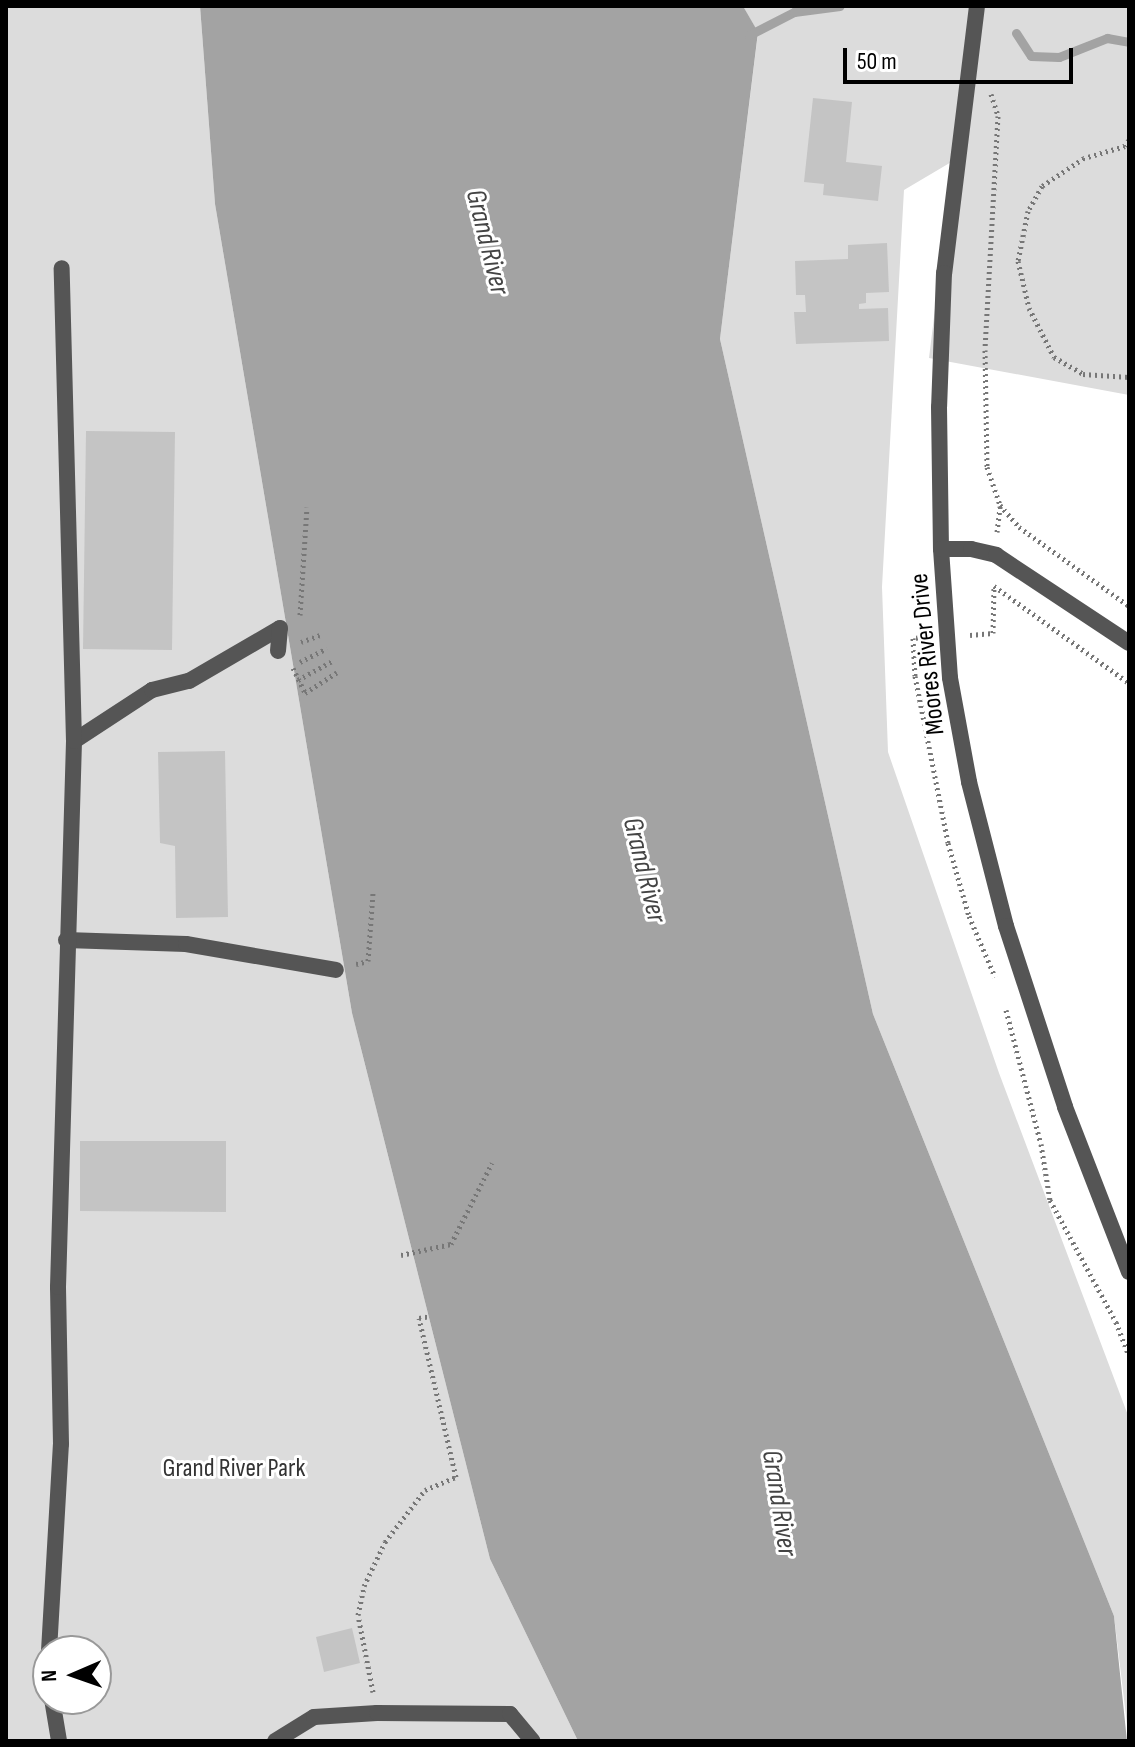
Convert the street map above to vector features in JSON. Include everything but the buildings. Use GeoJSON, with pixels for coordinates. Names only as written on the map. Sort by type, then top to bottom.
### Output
{"type":"FeatureCollection","features":[{"type":"Feature","properties":{"kind":"street","name":"Moores River Drive"},"geometry":{"type":"LineString","coordinates":[[977,6],[944,273],[939,407],[946,636],[969,782],[1006,926],[1065,1107],[1129,1272]]}},
{"type":"Feature","properties":{"kind":"street"},"geometry":{"type":"LineString","coordinates":[[50,1635],[61,1444],[58,1287],[74,741],[62,268]]}},
{"type":"Feature","properties":{"kind":"street"},"geometry":{"type":"LineString","coordinates":[[941,549],[971,549],[996,555],[1129,643]]}},
{"type":"Feature","properties":{"kind":"street"},"geometry":{"type":"LineString","coordinates":[[74,741],[152,690],[189,681],[280,628],[283,654]]}},
{"type":"Feature","properties":{"kind":"street"},"geometry":{"type":"LineString","coordinates":[[66,940],[186,944],[336,970]]}},
{"type":"Feature","properties":{"kind":"street"},"geometry":{"type":"LineString","coordinates":[[275,1741],[314,1717],[377,1713],[510,1714],[533,1741]]}},
{"type":"Feature","properties":{"kind":"street"},"geometry":{"type":"LineString","coordinates":[[55,1715],[59,1741]]}},
{"type":"Feature","properties":{"kind":"path"},"geometry":{"type":"LineString","coordinates":[[992,79],[990,93],[998,116],[985,350],[987,467],[1000,505],[1019,527],[1129,606]]}},
{"type":"Feature","properties":{"kind":"path"},"geometry":{"type":"LineString","coordinates":[[1129,140],[1125,146],[1084,158],[1042,186],[1028,211],[1018,261],[1029,308],[1054,357],[1083,374],[1129,377]]}},
{"type":"Feature","properties":{"kind":"path"},"geometry":{"type":"LineString","coordinates":[[280,628],[300,617],[307,507]]}},
{"type":"Feature","properties":{"kind":"path"},"geometry":{"type":"LineString","coordinates":[[946,636],[993,633],[994,586]]}},
{"type":"Feature","properties":{"kind":"path"},"geometry":{"type":"LineString","coordinates":[[292,666],[327,648]]}},
{"type":"Feature","properties":{"kind":"path"},"geometry":{"type":"LineString","coordinates":[[283,654],[305,693],[337,672]]}},
{"type":"Feature","properties":{"kind":"path"},"geometry":{"type":"LineString","coordinates":[[298,680],[332,661]]}},
{"type":"Feature","properties":{"kind":"path"},"geometry":{"type":"LineString","coordinates":[[336,970],[368,961],[373,893]]}},
{"type":"Feature","properties":{"kind":"path"},"geometry":{"type":"LineString","coordinates":[[401,1255],[451,1244],[492,1163]]}},
{"type":"Feature","properties":{"kind":"path"},"geometry":{"type":"LineString","coordinates":[[377,1713],[358,1615],[364,1586],[385,1542],[425,1490],[456,1477],[419,1318],[430,1316]]}},
{"type":"Feature","properties":{"kind":"green space","name":"Grand River Park"},"geometry":{"type":"Polygon","coordinates":[[[6,6],[200,6],[215,204],[352,1013],[490,1559],[578,1741],[6,1741],[6,6]]]}},
{"type":"Feature","properties":{"kind":"green space"},"geometry":{"type":"Polygon","coordinates":[[[743,6],[1129,6],[1129,395],[929,358],[953,161],[904,190],[882,587],[888,752],[999,1073],[1129,1418],[1129,1741],[1114,1616],[873,1014],[720,339],[758,33],[743,6]]]}},
{"type":"Feature","properties":{"kind":"water","name":"Grand River"},"geometry":{"type":"Polygon","coordinates":[[[200,6],[743,6],[758,32],[720,339],[873,1014],[1114,1616],[1127,1741],[578,1741],[490,1559],[352,1013],[215,204],[200,6]]]}},
{"type":"Feature","properties":{"kind":"waterway"},"geometry":{"type":"LineString","coordinates":[[749,35],[794,12],[840,6]]}},
{"type":"Feature","properties":{"kind":"waterway"},"geometry":{"type":"LineString","coordinates":[[1016,33],[1031,56],[1059,57],[1107,38],[1129,42]]}}]}
